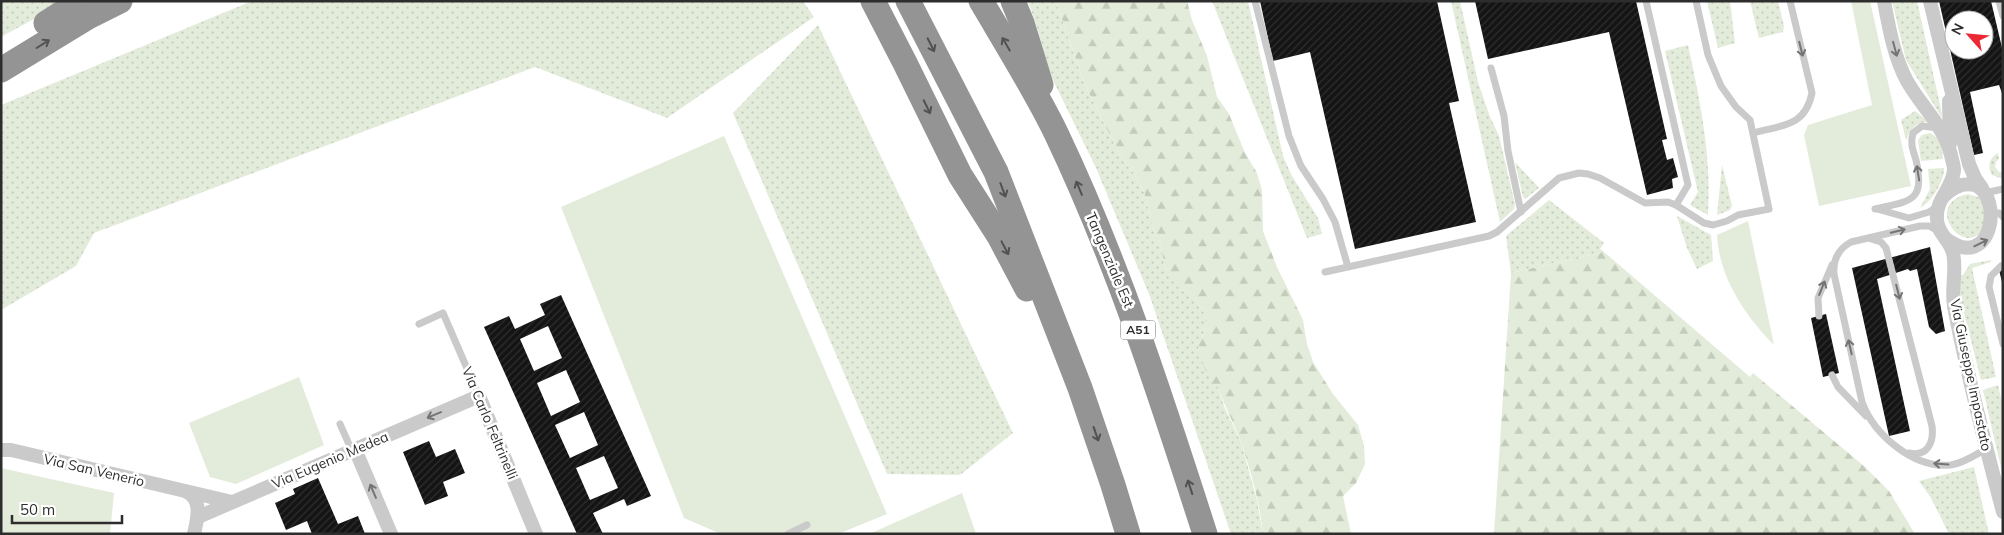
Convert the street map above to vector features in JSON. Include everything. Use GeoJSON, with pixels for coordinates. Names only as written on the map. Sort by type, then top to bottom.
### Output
{"type":"FeatureCollection","features":[{"type":"Feature","properties":{"kind":"highway"},"geometry":{"type":"LineString","coordinates":[[1,50],[80,1]]}},
{"type":"Feature","properties":{"kind":"highway"},"geometry":{"type":"LineString","coordinates":[[1,70],[88,17],[120,1]]}},
{"type":"Feature","properties":{"kind":"highway"},"geometry":{"type":"LineString","coordinates":[[857,1],[905,63]]}},
{"type":"Feature","properties":{"kind":"highway"},"geometry":{"type":"LineString","coordinates":[[872,1],[960,175],[999,236],[1080,388]]}},
{"type":"Feature","properties":{"kind":"highway"},"geometry":{"type":"LineString","coordinates":[[908,1],[996,172],[1080,388],[1128,534]]}},
{"type":"Feature","properties":{"kind":"highway","name":"Tangenziale Est"},"geometry":{"type":"LineString","coordinates":[[981,1],[1055,133],[1122,286],[1151,365],[1205,534]]}},
{"type":"Feature","properties":{"kind":"highway"},"geometry":{"type":"LineString","coordinates":[[1013,1],[1022,23],[1055,133]]}},
{"type":"Feature","properties":{"kind":"street","name":"Via Giuseppe Impastato"},"geometry":{"type":"LineString","coordinates":[[1884,1],[1895,51],[1902,69],[1946,138],[1950,153],[1953,173],[1940,201],[1936,219],[1953,258],[1954,304],[1986,449],[2003,512]]}},
{"type":"Feature","properties":{"kind":"street","name":"Via Giuseppe Impastato"},"geometry":{"type":"LineString","coordinates":[[1930,1],[1968,164],[1975,178],[1994,198],[2001,215],[1996,230],[1985,242],[1969,248],[1961,247],[1943,236]]}},
{"type":"Feature","properties":{"kind":"street","name":"Via Giuseppe Impastato"},"geometry":{"type":"LineString","coordinates":[[1948,80],[1950,153]]}},
{"type":"Feature","properties":{"kind":"street"},"geometry":{"type":"LineString","coordinates":[[1940,201],[1949,190],[1965,184],[1985,190]]}},
{"type":"Feature","properties":{"kind":"street","name":"Via Eugenio Medea"},"geometry":{"type":"LineString","coordinates":[[198,517],[479,396]]}},
{"type":"Feature","properties":{"kind":"street","name":"Via Carlo Feltrinelli"},"geometry":{"type":"LineString","coordinates":[[479,396],[536,534]]}},
{"type":"Feature","properties":{"kind":"street","name":"Via San Venerio"},"geometry":{"type":"LineString","coordinates":[[1,450],[11,450],[232,502]]}},
{"type":"Feature","properties":{"kind":"street"},"geometry":{"type":"LineString","coordinates":[[354,450],[391,534]]}},
{"type":"Feature","properties":{"kind":"street"},"geometry":{"type":"LineString","coordinates":[[187,492],[194,497],[198,517],[194,534]]}},
{"type":"Feature","properties":{"kind":"lane"},"geometry":{"type":"LineString","coordinates":[[1255,1],[1289,136],[1301,166],[1323,199],[1335,222],[1348,268]]}},
{"type":"Feature","properties":{"kind":"lane"},"geometry":{"type":"LineString","coordinates":[[1646,1],[1688,185],[1676,205]]}},
{"type":"Feature","properties":{"kind":"lane"},"geometry":{"type":"LineString","coordinates":[[1325,272],[1489,236],[1497,232],[1559,178],[1579,173],[1600,178],[1644,203],[1668,202],[1676,205],[1704,223],[1713,225],[1738,215],[1768,209],[1750,120],[1736,107],[1721,86],[1708,55],[1696,1]]}},
{"type":"Feature","properties":{"kind":"lane"},"geometry":{"type":"LineString","coordinates":[[1753,133],[1798,121],[1806,112],[1810,102],[1812,93],[1790,1]]}},
{"type":"Feature","properties":{"kind":"lane"},"geometry":{"type":"LineString","coordinates":[[1999,1],[2003,16]]}},
{"type":"Feature","properties":{"kind":"lane"},"geometry":{"type":"LineString","coordinates":[[1491,68],[1504,116],[1508,151],[1520,212]]}},
{"type":"Feature","properties":{"kind":"lane"},"geometry":{"type":"LineString","coordinates":[[1940,128],[1922,126],[1914,133],[1912,146],[1920,184],[1912,198],[1905,202],[1875,209],[1909,218],[1929,212],[1940,201]]}},
{"type":"Feature","properties":{"kind":"lane"},"geometry":{"type":"LineString","coordinates":[[1985,190],[2003,189]]}},
{"type":"Feature","properties":{"kind":"lane"},"geometry":{"type":"LineString","coordinates":[[1818,316],[1818,298],[1839,251],[1846,244],[1924,226],[1932,228],[1943,236]]}},
{"type":"Feature","properties":{"kind":"lane"},"geometry":{"type":"LineString","coordinates":[[1868,239],[1877,240],[1886,248],[1932,426],[1932,443],[1927,450],[1912,454],[1904,451]]}},
{"type":"Feature","properties":{"kind":"lane"},"geometry":{"type":"LineString","coordinates":[[1833,263],[1862,402],[1872,422]]}},
{"type":"Feature","properties":{"kind":"lane"},"geometry":{"type":"LineString","coordinates":[[2001,266],[1991,276],[1989,287],[2003,344]]}},
{"type":"Feature","properties":{"kind":"lane","name":"Via Carlo Feltrinelli"},"geometry":{"type":"LineString","coordinates":[[419,324],[443,313],[479,396]]}},
{"type":"Feature","properties":{"kind":"lane"},"geometry":{"type":"LineString","coordinates":[[1832,375],[1838,387],[1891,441],[1924,462],[1949,465],[1960,463],[1986,449]]}},
{"type":"Feature","properties":{"kind":"lane"},"geometry":{"type":"LineString","coordinates":[[340,424],[354,450]]}},
{"type":"Feature","properties":{"kind":"lane"},"geometry":{"type":"LineString","coordinates":[[788,534],[807,525]]}},
{"type":"Feature","properties":{"kind":"green space"},"geometry":{"type":"Polygon","coordinates":[[[1,1],[62,1],[43,14],[1,37],[1,1]]]}},
{"type":"Feature","properties":{"kind":"green space"},"geometry":{"type":"Polygon","coordinates":[[[252,1],[803,1],[814,17],[667,118],[535,67],[94,233],[76,266],[1,310],[1,105],[252,1]]]}},
{"type":"Feature","properties":{"kind":"green space"},"geometry":{"type":"Polygon","coordinates":[[[1028,1],[1056,1],[1084,83],[1121,157],[1133,172],[1144,192],[1155,234],[1160,243],[1165,267],[1181,290],[1191,294],[1203,310],[1206,328],[1202,337],[1224,406],[1241,442],[1257,500],[1263,534],[1231,534],[1149,294],[1096,168],[1050,74],[1028,1]]]}},
{"type":"Feature","properties":{"kind":"green space"},"geometry":{"type":"Polygon","coordinates":[[[1056,1],[1187,1],[1192,20],[1207,56],[1217,97],[1229,114],[1245,153],[1257,173],[1262,190],[1263,231],[1277,267],[1303,320],[1307,344],[1313,362],[1333,394],[1358,425],[1364,446],[1365,464],[1356,483],[1343,496],[1351,534],[1263,534],[1255,488],[1241,442],[1217,385],[1213,384],[1204,367],[1198,348],[1206,328],[1203,310],[1191,294],[1181,290],[1175,284],[1165,267],[1160,243],[1155,234],[1144,192],[1133,172],[1121,157],[1084,83],[1056,1]]]}},
{"type":"Feature","properties":{"kind":"green space"},"geometry":{"type":"Polygon","coordinates":[[[1212,1],[1248,1],[1283,156],[1292,176],[1318,218],[1322,234],[1307,238],[1212,1]]]}},
{"type":"Feature","properties":{"kind":"green space"},"geometry":{"type":"Polygon","coordinates":[[[1451,1],[1460,1],[1478,82],[1490,117],[1499,136],[1515,204],[1514,209],[1500,222],[1451,1]]]}},
{"type":"Feature","properties":{"kind":"green space"},"geometry":{"type":"Polygon","coordinates":[[[1707,1],[1730,1],[1735,43],[1718,48],[1707,1]]]}},
{"type":"Feature","properties":{"kind":"green space"},"geometry":{"type":"Polygon","coordinates":[[[1750,1],[1778,1],[1784,26],[1783,32],[1759,38],[1750,1]]]}},
{"type":"Feature","properties":{"kind":"green space"},"geometry":{"type":"Polygon","coordinates":[[[1851,1],[1870,1],[1911,186],[1819,206],[1804,135],[1808,125],[1872,105],[1851,1]]]}},
{"type":"Feature","properties":{"kind":"green space"},"geometry":{"type":"Polygon","coordinates":[[[1892,1],[1917,1],[1942,118],[1906,60],[1892,1]]]}},
{"type":"Feature","properties":{"kind":"green space"},"geometry":{"type":"Polygon","coordinates":[[[818,25],[1013,433],[960,475],[887,474],[733,113],[818,25]]]}},
{"type":"Feature","properties":{"kind":"green space"},"geometry":{"type":"Polygon","coordinates":[[[1688,45],[1701,108],[1707,150],[1708,215],[1690,205],[1698,192],[1665,51],[1688,45]]]}},
{"type":"Feature","properties":{"kind":"green space"},"geometry":{"type":"Polygon","coordinates":[[[1915,111],[1929,122],[1914,126],[1906,140],[1901,120],[1915,111]]]}},
{"type":"Feature","properties":{"kind":"green space"},"geometry":{"type":"Polygon","coordinates":[[[1930,133],[1939,141],[1943,159],[1921,161],[1918,140],[1922,135],[1930,133]]]}},
{"type":"Feature","properties":{"kind":"green space"},"geometry":{"type":"Polygon","coordinates":[[[724,136],[887,514],[838,534],[721,534],[684,518],[561,207],[724,136]]]}},
{"type":"Feature","properties":{"kind":"green space"},"geometry":{"type":"Polygon","coordinates":[[[1998,153],[1999,159],[1995,167],[1999,172],[2003,173],[2003,179],[1992,175],[1990,168],[1991,160],[1998,153]]]}},
{"type":"Feature","properties":{"kind":"green space"},"geometry":{"type":"Polygon","coordinates":[[[1515,162],[1539,188],[1525,199],[1523,197],[1515,162]]]}},
{"type":"Feature","properties":{"kind":"green space"},"geometry":{"type":"Polygon","coordinates":[[[1722,165],[1732,206],[1730,210],[1717,215],[1722,165]]]}},
{"type":"Feature","properties":{"kind":"green space"},"geometry":{"type":"Polygon","coordinates":[[[1944,168],[1942,179],[1936,191],[1929,201],[1920,208],[1930,189],[1928,169],[1944,168]]]}},
{"type":"Feature","properties":{"kind":"green space"},"geometry":{"type":"Polygon","coordinates":[[[1968,194],[1981,198],[1990,216],[1980,233],[1972,238],[1964,237],[1956,232],[1950,225],[1947,216],[1949,207],[1955,199],[1968,194]]]}},
{"type":"Feature","properties":{"kind":"green space"},"geometry":{"type":"Polygon","coordinates":[[[1549,200],[1604,243],[1600,249],[1604,252],[1511,273],[1506,236],[1549,200]]]}},
{"type":"Feature","properties":{"kind":"green space"},"geometry":{"type":"Polygon","coordinates":[[[1677,216],[1711,235],[1713,261],[1697,269],[1687,248],[1677,216]]]}},
{"type":"Feature","properties":{"kind":"green space"},"geometry":{"type":"Polygon","coordinates":[[[1748,221],[1774,345],[1763,334],[1735,295],[1728,281],[1719,251],[1717,235],[1748,221]]]}},
{"type":"Feature","properties":{"kind":"green space"},"geometry":{"type":"Polygon","coordinates":[[[1604,252],[1750,377],[1753,373],[1865,467],[1889,491],[1915,534],[1494,534],[1511,273],[1604,252]]]}},
{"type":"Feature","properties":{"kind":"green space"},"geometry":{"type":"Polygon","coordinates":[[[1991,260],[1991,262],[1972,268],[1996,377],[1981,380],[1959,294],[1959,275],[1963,275],[1970,264],[1991,260]]]}},
{"type":"Feature","properties":{"kind":"green space"},"geometry":{"type":"Polygon","coordinates":[[[299,377],[324,445],[236,484],[210,477],[189,423],[299,377]]]}},
{"type":"Feature","properties":{"kind":"green space"},"geometry":{"type":"Polygon","coordinates":[[[1998,385],[2003,407],[2003,476],[1983,390],[1998,385]]]}},
{"type":"Feature","properties":{"kind":"green space"},"geometry":{"type":"Polygon","coordinates":[[[1974,467],[1989,534],[1949,534],[1931,498],[1919,481],[1974,467]]]}},
{"type":"Feature","properties":{"kind":"green space"},"geometry":{"type":"Polygon","coordinates":[[[1,468],[114,493],[110,534],[1,534],[1,468]]]}},
{"type":"Feature","properties":{"kind":"green space"},"geometry":{"type":"Polygon","coordinates":[[[962,493],[976,534],[869,534],[962,493]]]}},
{"type":"Feature","properties":{"kind":"building"},"geometry":{"type":"Polygon","coordinates":[[[1260,1],[1437,1],[1459,101],[1449,103],[1476,222],[1355,249],[1310,52],[1273,61],[1260,1]]]}},
{"type":"Feature","properties":{"kind":"building"},"geometry":{"type":"Polygon","coordinates":[[[1475,1],[1636,1],[1667,139],[1662,140],[1667,160],[1673,158],[1678,177],[1672,179],[1673,188],[1647,195],[1609,32],[1488,59],[1475,1]]]}},
{"type":"Feature","properties":{"kind":"building"},"geometry":{"type":"Polygon","coordinates":[[[1939,1],[1991,1],[1993,10],[1944,10],[1944,23],[1939,1]]]}},
{"type":"Feature","properties":{"kind":"building"},"geometry":{"type":"Polygon","coordinates":[[[1994,14],[2003,52],[2003,96],[1999,85],[1970,92],[1983,153],[1974,155],[1952,60],[1994,60],[1994,14]]]}},
{"type":"Feature","properties":{"kind":"building"},"geometry":{"type":"Polygon","coordinates":[[[1930,247],[1945,331],[1936,334],[1929,327],[1917,269],[1910,271],[1908,269],[1877,279],[1910,431],[1889,436],[1852,268],[1930,247]]]}},
{"type":"Feature","properties":{"kind":"building"},"geometry":{"type":"Polygon","coordinates":[[[2003,264],[2003,282],[2002,282],[1999,270],[2003,264]]]}},
{"type":"Feature","properties":{"kind":"building"},"geometry":{"type":"Polygon","coordinates":[[[561,295],[651,496],[627,506],[624,499],[593,513],[603,534],[577,534],[484,327],[509,316],[515,329],[545,315],[540,304],[561,295]],[[548,326],[520,339],[534,371],[562,358],[548,326]],[[566,370],[537,383],[551,416],[580,402],[566,370]],[[584,412],[555,425],[570,458],[598,445],[584,412]],[[604,456],[576,468],[590,500],[618,488],[604,456]]]}},
{"type":"Feature","properties":{"kind":"building"},"geometry":{"type":"Polygon","coordinates":[[[1826,314],[1839,373],[1823,377],[1811,318],[1826,314]]]}},
{"type":"Feature","properties":{"kind":"building"},"geometry":{"type":"Polygon","coordinates":[[[429,441],[436,457],[455,449],[465,473],[443,482],[448,496],[425,505],[403,452],[429,441]]]}},
{"type":"Feature","properties":{"kind":"building"},"geometry":{"type":"Polygon","coordinates":[[[318,478],[338,524],[358,516],[365,534],[312,534],[307,521],[286,530],[275,503],[295,494],[293,489],[318,478]]]}}]}
